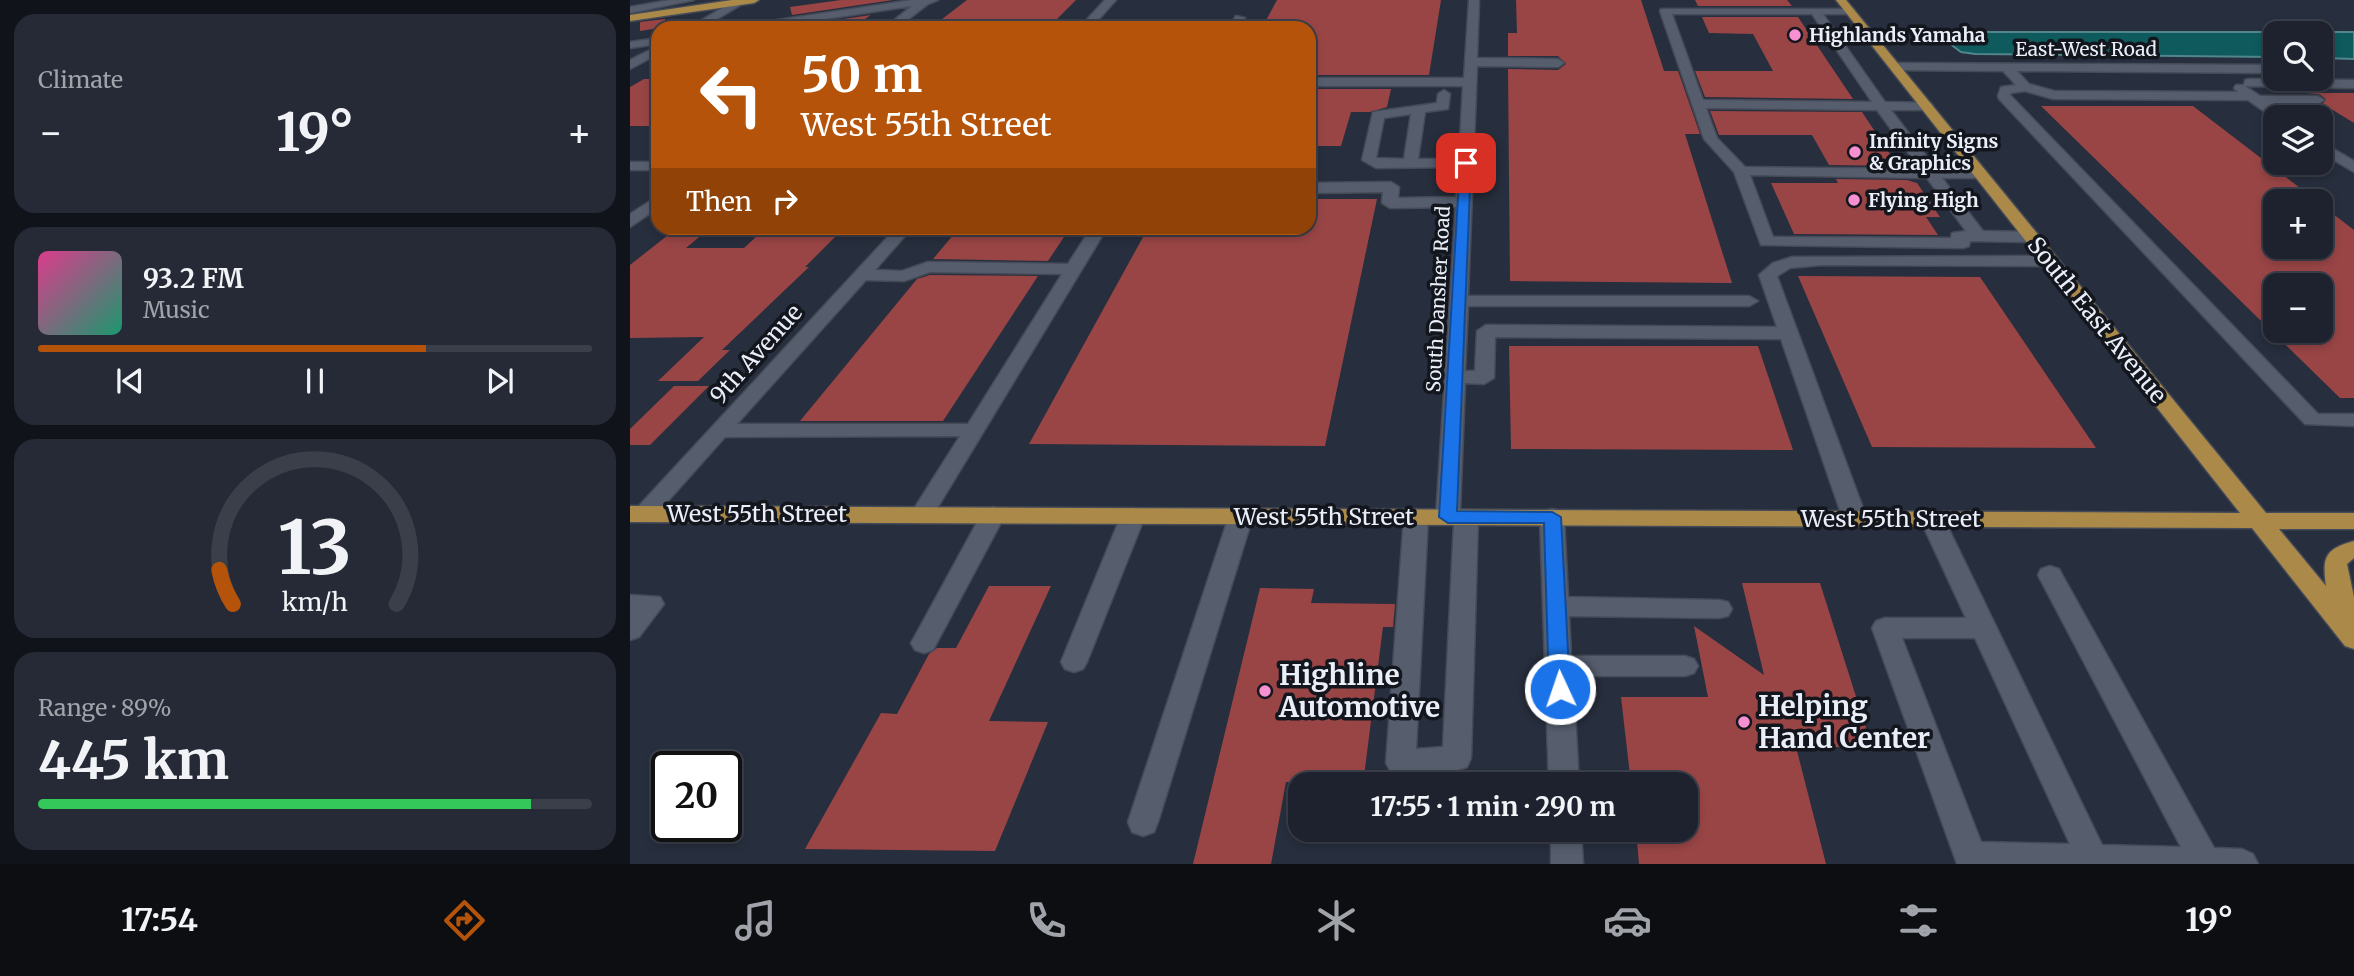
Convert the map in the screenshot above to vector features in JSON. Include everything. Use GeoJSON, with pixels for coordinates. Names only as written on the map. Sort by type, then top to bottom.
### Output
{"type":"FeatureCollection","features":[{"type":"Feature","properties":{"kind":"main road"},"geometry":{"type":"LineString","coordinates":[[630,18],[689,4],[754,0]]}},
{"type":"Feature","properties":{"kind":"main road","name":"South East Avenue"},"geometry":{"type":"LineString","coordinates":[[1845,5],[2354,639]]}},
{"type":"Feature","properties":{"kind":"main road","name":"West 55th Street"},"geometry":{"type":"LineString","coordinates":[[637,514],[2354,520]]}},
{"type":"Feature","properties":{"kind":"main road"},"geometry":{"type":"LineString","coordinates":[[2354,549],[2347,551],[2335,562],[2339,595],[2354,617]]}},
{"type":"Feature","properties":{"kind":"street"},"geometry":{"type":"LineString","coordinates":[[790,21],[929,0]]}},
{"type":"Feature","properties":{"kind":"street"},"geometry":{"type":"LineString","coordinates":[[900,21],[929,0]]}},
{"type":"Feature","properties":{"kind":"street"},"geometry":{"type":"LineString","coordinates":[[1092,21],[1111,0]]}},
{"type":"Feature","properties":{"kind":"street","name":"South Dansher Road"},"geometry":{"type":"LineString","coordinates":[[1416,517],[1401,763],[1457,758],[1455,376],[1474,0]]}},
{"type":"Feature","properties":{"kind":"street"},"geometry":{"type":"LineString","coordinates":[[706,21],[742,1]]}},
{"type":"Feature","properties":{"kind":"street"},"geometry":{"type":"LineString","coordinates":[[630,10],[689,4]]}},
{"type":"Feature","properties":{"kind":"street"},"geometry":{"type":"LineString","coordinates":[[1845,5],[1665,11],[1711,139],[1741,171],[1767,242],[1963,243],[1958,236],[2031,237]]}},
{"type":"Feature","properties":{"kind":"street"},"geometry":{"type":"LineString","coordinates":[[1812,6],[1881,106],[1978,236]]}},
{"type":"Feature","properties":{"kind":"street"},"geometry":{"type":"LineString","coordinates":[[630,45],[651,42]]}},
{"type":"Feature","properties":{"kind":"street"},"geometry":{"type":"LineString","coordinates":[[630,65],[651,53]]}},
{"type":"Feature","properties":{"kind":"street"},"geometry":{"type":"LineString","coordinates":[[1471,62],[1558,63]]}},
{"type":"Feature","properties":{"kind":"street","name":"East-West Road"},"geometry":{"type":"LineString","coordinates":[[1896,67],[2263,69]]}},
{"type":"Feature","properties":{"kind":"street"},"geometry":{"type":"LineString","coordinates":[[2007,68],[2025,87]]}},
{"type":"Feature","properties":{"kind":"street"},"geometry":{"type":"LineString","coordinates":[[2213,69],[2264,105]]}},
{"type":"Feature","properties":{"kind":"street"},"geometry":{"type":"LineString","coordinates":[[1316,82],[1469,88]]}},
{"type":"Feature","properties":{"kind":"street"},"geometry":{"type":"LineString","coordinates":[[2233,83],[2354,84]]}},
{"type":"Feature","properties":{"kind":"street"},"geometry":{"type":"LineString","coordinates":[[2318,100],[2053,95],[2025,87],[2005,90],[2004,96],[2312,420],[2354,420]]}},
{"type":"Feature","properties":{"kind":"street"},"geometry":{"type":"LineString","coordinates":[[1316,93],[1444,94],[1469,88]]}},
{"type":"Feature","properties":{"kind":"street"},"geometry":{"type":"LineString","coordinates":[[1444,94],[1443,106],[1378,115],[1368,160],[1376,164],[1466,163]]}},
{"type":"Feature","properties":{"kind":"street"},"geometry":{"type":"LineString","coordinates":[[1698,104],[1926,106]]}},
{"type":"Feature","properties":{"kind":"street"},"geometry":{"type":"LineString","coordinates":[[1410,163],[1419,108]]}},
{"type":"Feature","properties":{"kind":"street"},"geometry":{"type":"LineString","coordinates":[[2333,154],[2354,169]]}},
{"type":"Feature","properties":{"kind":"street"},"geometry":{"type":"LineString","coordinates":[[630,166],[651,166]]}},
{"type":"Feature","properties":{"kind":"street"},"geometry":{"type":"LineString","coordinates":[[1741,171],[1980,174]]}},
{"type":"Feature","properties":{"kind":"street"},"geometry":{"type":"LineString","coordinates":[[1316,188],[1391,187],[1390,203],[1464,202]]}},
{"type":"Feature","properties":{"kind":"street"},"geometry":{"type":"LineString","coordinates":[[630,222],[651,206]]}},
{"type":"Feature","properties":{"kind":"street","name":"9th Avenue"},"geometry":{"type":"LineString","coordinates":[[637,514],[719,431],[898,235]]}},
{"type":"Feature","properties":{"kind":"street"},"geometry":{"type":"LineString","coordinates":[[922,515],[1095,235]]}},
{"type":"Feature","properties":{"kind":"street"},"geometry":{"type":"LineString","coordinates":[[1855,519],[1768,275],[1775,266],[1785,263],[1821,260],[2050,261]]}},
{"type":"Feature","properties":{"kind":"street"},"geometry":{"type":"LineString","coordinates":[[861,275],[904,276],[928,267],[1073,269]]}},
{"type":"Feature","properties":{"kind":"street"},"geometry":{"type":"LineString","coordinates":[[1458,301],[1749,301]]}},
{"type":"Feature","properties":{"kind":"street"},"geometry":{"type":"LineString","coordinates":[[1455,376],[1484,378],[1486,331],[1788,333]]}},
{"type":"Feature","properties":{"kind":"street"},"geometry":{"type":"LineString","coordinates":[[719,431],[974,430]]}},
{"type":"Feature","properties":{"kind":"street"},"geometry":{"type":"LineString","coordinates":[[924,643],[993,515]]}},
{"type":"Feature","properties":{"kind":"street"},"geometry":{"type":"LineString","coordinates":[[1074,663],[1133,516]]}},
{"type":"Feature","properties":{"kind":"street"},"geometry":{"type":"LineString","coordinates":[[1143,822],[1241,516]]}},
{"type":"Feature","properties":{"kind":"street"},"geometry":{"type":"LineString","coordinates":[[1552,517],[1563,772]]}},
{"type":"Feature","properties":{"kind":"street"},"geometry":{"type":"LineString","coordinates":[[1932,519],[2094,859]]}},
{"type":"Feature","properties":{"kind":"street"},"geometry":{"type":"LineString","coordinates":[[2050,575],[2220,863]]}},
{"type":"Feature","properties":{"kind":"street"},"geometry":{"type":"LineString","coordinates":[[630,604],[651,604],[630,630]]}},
{"type":"Feature","properties":{"kind":"street"},"geometry":{"type":"LineString","coordinates":[[1556,606],[1719,610]]}},
{"type":"Feature","properties":{"kind":"street"},"geometry":{"type":"LineString","coordinates":[[1984,628],[1885,628],[1972,860],[2094,859],[2242,864]]}},
{"type":"Feature","properties":{"kind":"street"},"geometry":{"type":"LineString","coordinates":[[1559,666],[1685,666]]}},
{"type":"Feature","properties":{"kind":"street"},"geometry":{"type":"LineString","coordinates":[[1566,842],[1567,864]]}},
{"type":"Feature","properties":{"kind":"shaded area"},"geometry":{"type":"Polygon","coordinates":[[[2263,32],[2263,57],[1975,54],[1961,52],[1941,37],[1945,33],[2263,32]]]}},
{"type":"Feature","properties":{"kind":"shaded area"},"geometry":{"type":"Polygon","coordinates":[[[2333,32],[2354,32],[2354,59],[2333,58],[2333,32]]]}},
{"type":"Feature","properties":{"kind":"building"},"geometry":{"type":"Polygon","coordinates":[[[841,0],[893,0],[792,15],[790,7],[841,0]]]}},
{"type":"Feature","properties":{"kind":"building"},"geometry":{"type":"Polygon","coordinates":[[[967,0],[1076,0],[1055,21],[940,21],[967,0]]]}},
{"type":"Feature","properties":{"kind":"building"},"geometry":{"type":"Polygon","coordinates":[[[1277,0],[1441,0],[1429,75],[1316,75],[1316,21],[1266,21],[1277,0]]]}},
{"type":"Feature","properties":{"kind":"building"},"geometry":{"type":"Polygon","coordinates":[[[1516,0],[1641,0],[1664,71],[1678,71],[1700,134],[1685,134],[1732,283],[1510,281],[1508,69],[1558,70],[1566,64],[1558,56],[1508,56],[1508,33],[1517,33],[1516,0]]]}},
{"type":"Feature","properties":{"kind":"building"},"geometry":{"type":"Polygon","coordinates":[[[1695,0],[1787,0],[1792,6],[1698,6],[1695,0]]]}},
{"type":"Feature","properties":{"kind":"building"},"geometry":{"type":"Polygon","coordinates":[[[871,15],[862,21],[830,21],[871,15]]]}},
{"type":"Feature","properties":{"kind":"building"},"geometry":{"type":"Polygon","coordinates":[[[1702,17],[1798,17],[1853,99],[1705,97],[1695,71],[1773,71],[1753,34],[1709,33],[1702,17]]]}},
{"type":"Feature","properties":{"kind":"building"},"geometry":{"type":"Polygon","coordinates":[[[665,19],[651,21],[651,29],[640,31],[640,22],[665,19]]]}},
{"type":"Feature","properties":{"kind":"building"},"geometry":{"type":"Polygon","coordinates":[[[644,79],[651,79],[651,126],[630,126],[630,87],[644,79]]]}},
{"type":"Feature","properties":{"kind":"building"},"geometry":{"type":"Polygon","coordinates":[[[1316,89],[1391,89],[1387,107],[1370,112],[1351,112],[1341,146],[1316,146],[1316,89]]]}},
{"type":"Feature","properties":{"kind":"building"},"geometry":{"type":"Polygon","coordinates":[[[2306,93],[2354,93],[2354,123],[2333,110],[2333,105],[2323,104],[2326,99],[2319,94],[2306,93]]]}},
{"type":"Feature","properties":{"kind":"building"},"geometry":{"type":"Polygon","coordinates":[[[2041,106],[2193,106],[2263,160],[2263,175],[2283,175],[2301,189],[2263,189],[2263,259],[2333,259],[2333,214],[2354,230],[2354,398],[2340,398],[2284,343],[2333,343],[2333,273],[2263,273],[2263,323],[2041,106]]]}},
{"type":"Feature","properties":{"kind":"building","name":"Infinity Signs & Graphics"},"geometry":{"type":"Polygon","coordinates":[[[1710,111],[1862,112],[1898,166],[1829,165],[1812,135],[1719,135],[1710,111]]]}},
{"type":"Feature","properties":{"kind":"building","name":"Flying High"},"geometry":{"type":"Polygon","coordinates":[[[1836,179],[1907,180],[1917,183],[1940,217],[1926,217],[1938,235],[1794,234],[1771,183],[1838,183],[1836,179]]]}},
{"type":"Feature","properties":{"kind":"building"},"geometry":{"type":"Polygon","coordinates":[[[1316,199],[1377,199],[1325,446],[1029,444],[1144,235],[1316,235],[1316,199]]]}},
{"type":"Feature","properties":{"kind":"building"},"geometry":{"type":"Polygon","coordinates":[[[668,235],[702,235],[686,248],[744,248],[758,235],[837,235],[805,267],[809,267],[722,350],[730,350],[698,381],[658,381],[704,337],[630,338],[630,265],[668,235]]]}},
{"type":"Feature","properties":{"kind":"building"},"geometry":{"type":"Polygon","coordinates":[[[953,235],[1065,235],[1048,261],[933,259],[953,235]]]}},
{"type":"Feature","properties":{"kind":"building"},"geometry":{"type":"Polygon","coordinates":[[[930,275],[1038,276],[943,421],[800,421],[917,279],[930,275]]]}},
{"type":"Feature","properties":{"kind":"building"},"geometry":{"type":"Polygon","coordinates":[[[1798,276],[1980,277],[2096,448],[1872,447],[1798,276]]]}},
{"type":"Feature","properties":{"kind":"building"},"geometry":{"type":"Polygon","coordinates":[[[1509,346],[1758,346],[1793,450],[1511,449],[1509,346]]]}},
{"type":"Feature","properties":{"kind":"building"},"geometry":{"type":"Polygon","coordinates":[[[674,386],[709,386],[650,445],[630,445],[630,429],[674,386]]]}},
{"type":"Feature","properties":{"kind":"building","name":"Helping Hand Center"},"geometry":{"type":"Polygon","coordinates":[[[1742,583],[1820,583],[1872,747],[1796,747],[1826,864],[1639,864],[1637,842],[1698,842],[1698,772],[1630,772],[1621,697],[1708,697],[1694,626],[1764,675],[1742,583]]]}},
{"type":"Feature","properties":{"kind":"building"},"geometry":{"type":"Polygon","coordinates":[[[989,586],[1051,586],[989,721],[1048,722],[995,851],[805,849],[881,713],[897,714],[929,654],[937,648],[956,648],[989,586]]]}},
{"type":"Feature","properties":{"kind":"building"},"geometry":{"type":"Polygon","coordinates":[[[1260,588],[1314,589],[1311,603],[1395,604],[1393,627],[1383,627],[1365,772],[1288,772],[1271,864],[1193,864],[1260,588]]]}},
{"type":"Feature","properties":{"kind":"place","name":"Highlands Yamaha"},"geometry":{"type":"Point","coordinates":[1795,35]}},
{"type":"Feature","properties":{"kind":"place","name":"Infinity Signs & Graphics"},"geometry":{"type":"Point","coordinates":[1855,152]}},
{"type":"Feature","properties":{"kind":"place","name":"Flying High"},"geometry":{"type":"Point","coordinates":[1854,200]}},
{"type":"Feature","properties":{"kind":"place","name":"Highline Automotive"},"geometry":{"type":"Point","coordinates":[1265,691]}},
{"type":"Feature","properties":{"kind":"place","name":"Helping Hand Center"},"geometry":{"type":"Point","coordinates":[1744,722]}},
{"type":"Feature","properties":{"kind":"route"},"geometry":{"type":"LineString","coordinates":[[1466,163],[1448,517],[1552,517],[1560,689]]}}]}
